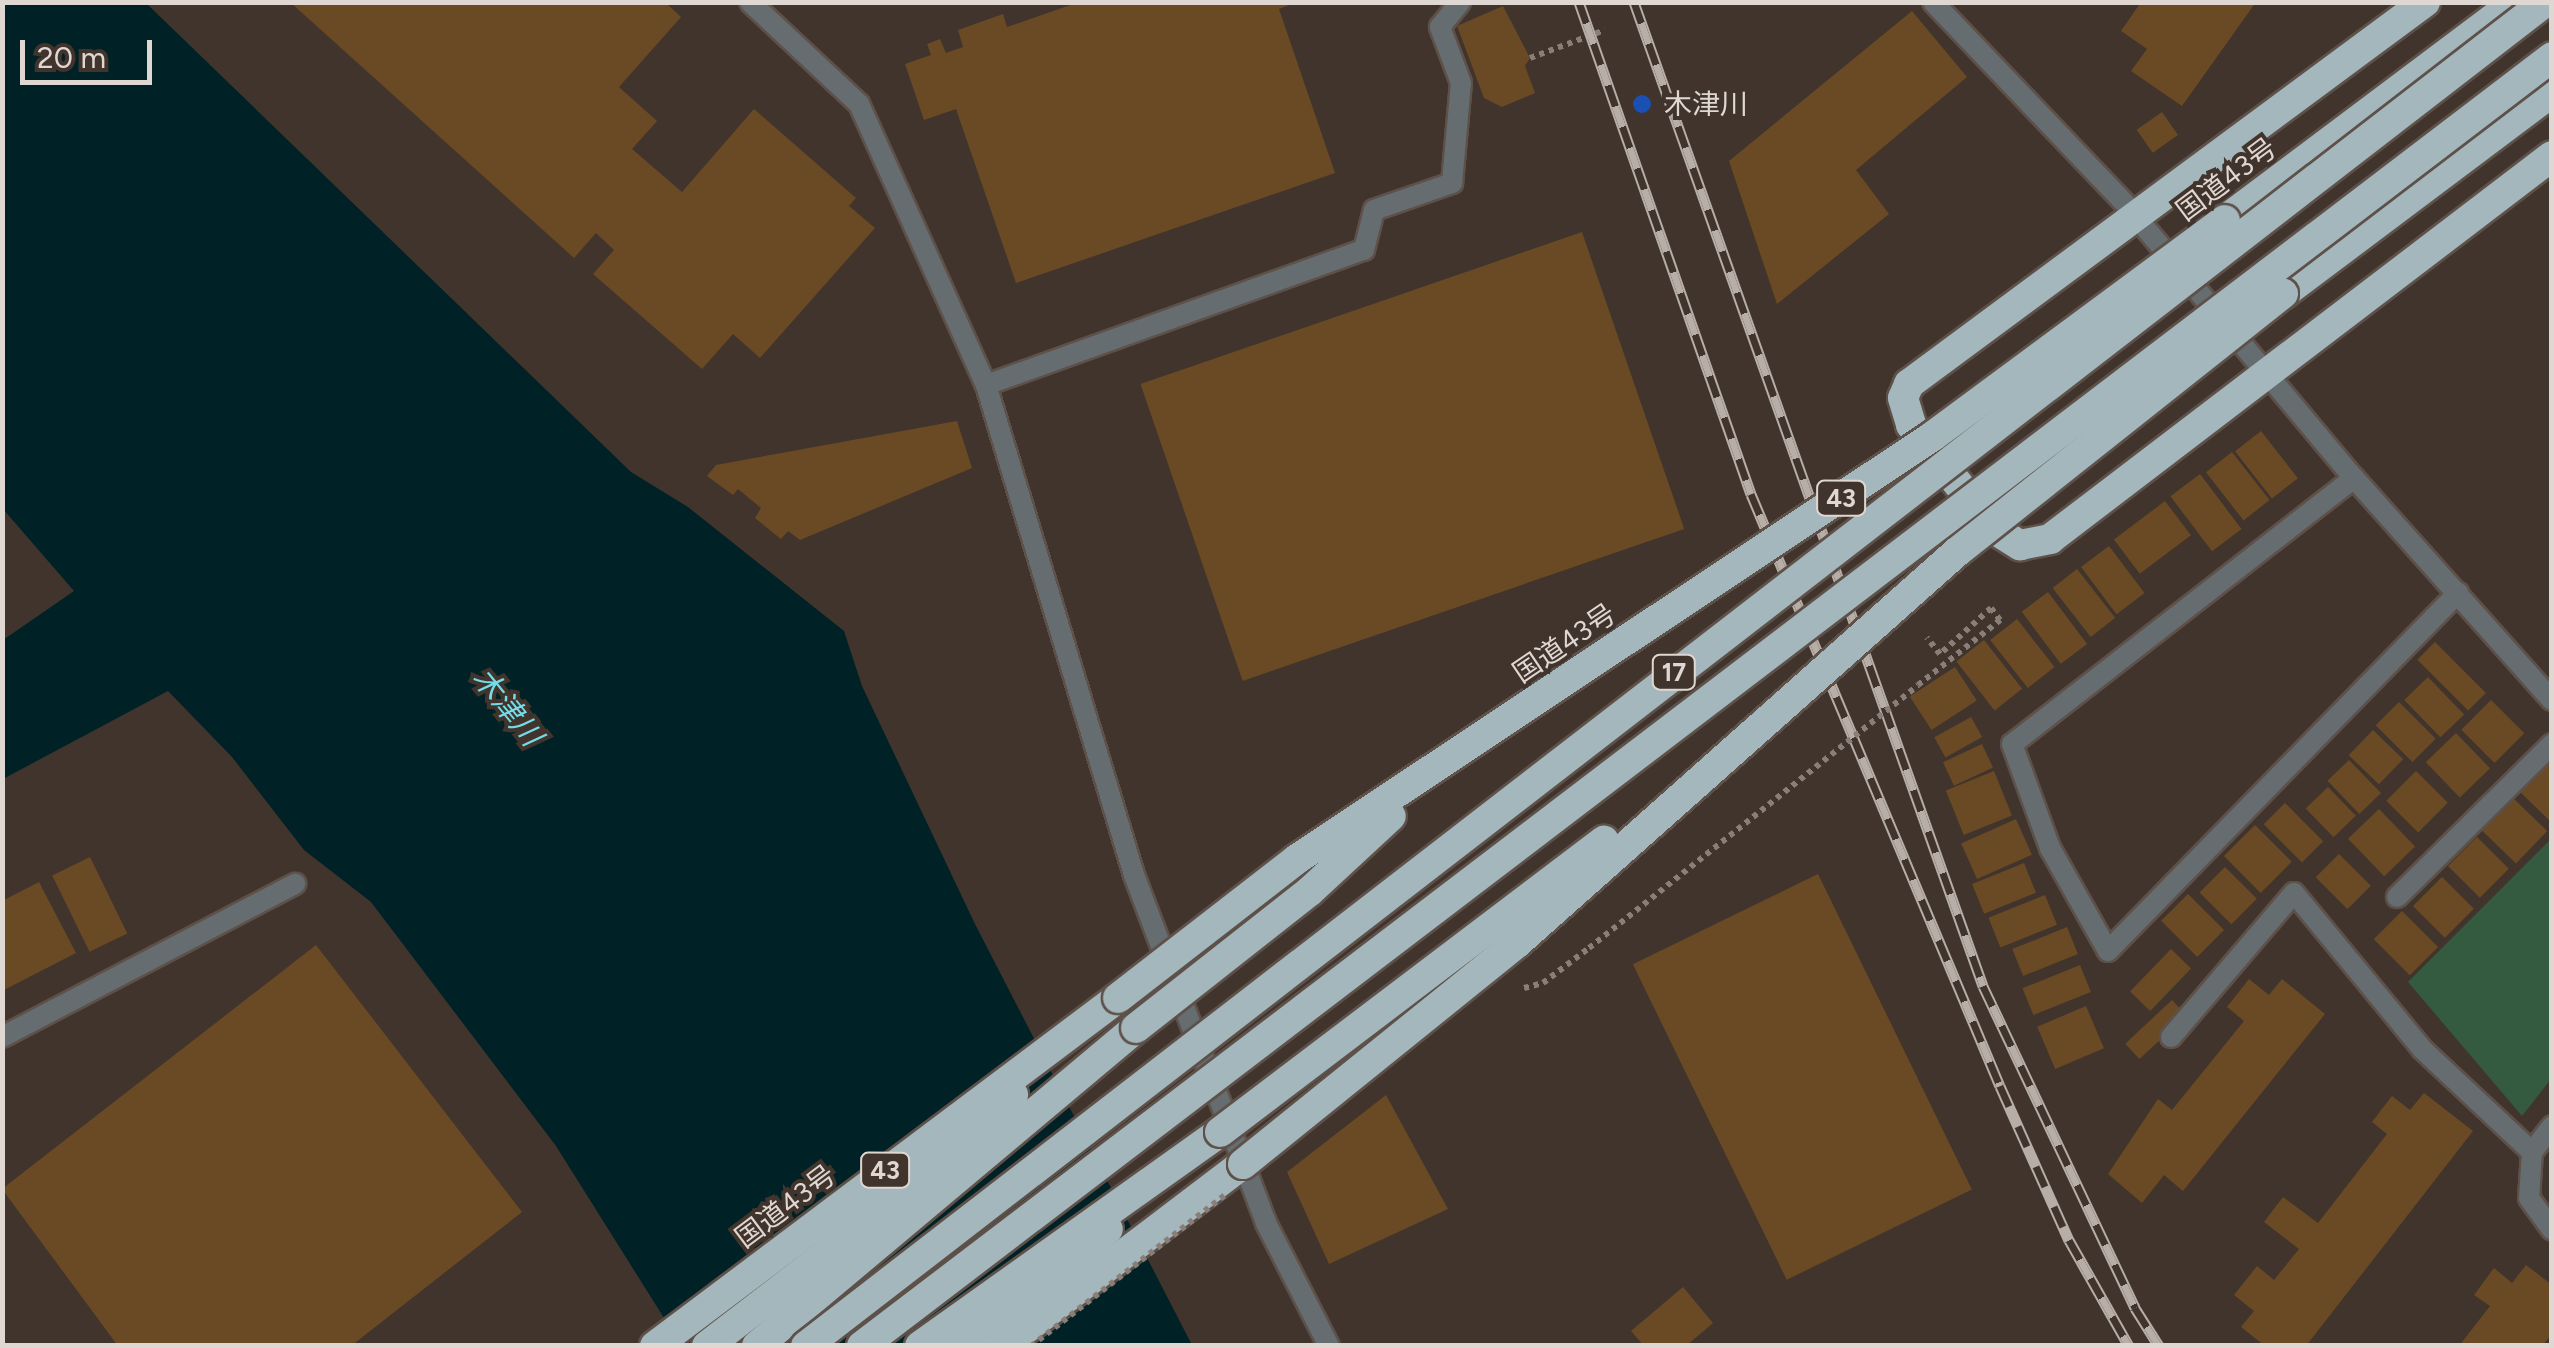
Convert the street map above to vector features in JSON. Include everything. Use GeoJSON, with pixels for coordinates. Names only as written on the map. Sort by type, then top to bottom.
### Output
{"type":"FeatureCollection","features":[{"type":"Feature","properties":{"kind":"highway"},"geometry":{"type":"LineString","coordinates":[[2425,2],[2138,220],[1909,384],[1902,398],[1911,426],[1994,529],[2020,546],[2050,539],[2552,156]]}},
{"type":"Feature","properties":{"kind":"highway","name":"国道43号"},"geometry":{"type":"LineString","coordinates":[[656,1346],[1297,860],[1448,763],[1933,436],[2515,2]]}},
{"type":"Feature","properties":{"kind":"highway","name":"17"},"geometry":{"type":"LineString","coordinates":[[806,1346],[2545,2]]}},
{"type":"Feature","properties":{"kind":"highway","name":"17"},"geometry":{"type":"LineString","coordinates":[[862,1346],[2552,56]]}},
{"type":"Feature","properties":{"kind":"highway"},"geometry":{"type":"LineString","coordinates":[[1003,1346],[1434,1013],[1785,701],[2034,488],[2282,294],[2552,92]]}},
{"type":"Feature","properties":{"kind":"highway"},"geometry":{"type":"LineString","coordinates":[[963,1346],[1220,1132],[1785,701]]}},
{"type":"Feature","properties":{"kind":"highway"},"geometry":{"type":"LineString","coordinates":[[757,1346],[1310,891],[1448,763]]}},
{"type":"Feature","properties":{"kind":"highway"},"geometry":{"type":"LineString","coordinates":[[707,1346],[876,1216],[1118,998]]}},
{"type":"Feature","properties":{"kind":"highway"},"geometry":{"type":"LineString","coordinates":[[920,1346],[1025,1264],[1220,1132]]}},
{"type":"Feature","properties":{"kind":"street"},"geometry":{"type":"LineString","coordinates":[[750,2],[859,104],[986,384],[1134,875],[1266,1223],[1328,1346]]}},
{"type":"Feature","properties":{"kind":"street"},"geometry":{"type":"LineString","coordinates":[[986,384],[1364,250],[1374,210],[1452,183],[1461,83],[1440,27],[1460,2]]}},
{"type":"Feature","properties":{"kind":"street"},"geometry":{"type":"LineString","coordinates":[[1933,2],[2138,220],[2354,478],[2552,700]]}},
{"type":"Feature","properties":{"kind":"street"},"geometry":{"type":"LineString","coordinates":[[2354,478],[2012,744],[2050,848],[2112,958],[2458,593]]}},
{"type":"Feature","properties":{"kind":"street"},"geometry":{"type":"LineString","coordinates":[[2397,898],[2552,744]]}},
{"type":"Feature","properties":{"kind":"street"},"geometry":{"type":"LineString","coordinates":[[2,1037],[295,884]]}},
{"type":"Feature","properties":{"kind":"street"},"geometry":{"type":"LineString","coordinates":[[2172,1038],[2294,893],[2422,1049],[2532,1152]]}},
{"type":"Feature","properties":{"kind":"street"},"geometry":{"type":"LineString","coordinates":[[2552,1126],[2532,1152],[2529,1198],[2552,1230]]}},
{"type":"Feature","properties":{"kind":"path"},"geometry":{"type":"LineString","coordinates":[[1530,58],[1605,30]]}},
{"type":"Feature","properties":{"kind":"path"},"geometry":{"type":"LineString","coordinates":[[1918,685],[2000,620],[1991,608],[1940,654],[1927,638]]}},
{"type":"Feature","properties":{"kind":"green space"},"geometry":{"type":"Polygon","coordinates":[[[2551,839],[2551,1079],[2522,1116],[2408,982],[2551,839]]]}},
{"type":"Feature","properties":{"kind":"water","name":"木津川"},"geometry":{"type":"Polygon","coordinates":[[[3,3],[146,3],[631,472],[688,507],[844,631],[862,686],[975,924],[1192,1345],[681,1345],[556,1146],[371,902],[304,850],[232,757],[168,691],[3,779],[3,640],[74,591],[3,509],[3,3]]]}},
{"type":"Feature","properties":{"kind":"building"},"geometry":{"type":"Polygon","coordinates":[[[290,2],[665,2],[681,17],[619,87],[657,121],[632,149],[682,192],[754,109],[856,198],[849,206],[875,228],[760,358],[733,334],[702,369],[593,274],[614,250],[596,233],[574,258],[290,2]]]}},
{"type":"Feature","properties":{"kind":"building"},"geometry":{"type":"Polygon","coordinates":[[[1079,2],[1297,2],[1279,9],[1335,173],[1016,283],[956,109],[924,120],[905,64],[931,55],[927,44],[940,39],[946,53],[963,47],[958,30],[1003,14],[1007,27],[1079,2]]]}},
{"type":"Feature","properties":{"kind":"building"},"geometry":{"type":"Polygon","coordinates":[[[2141,2],[2256,2],[2182,106],[2131,71],[2147,49],[2121,31],[2141,2]]]}},
{"type":"Feature","properties":{"kind":"building"},"geometry":{"type":"Polygon","coordinates":[[[1503,6],[1530,58],[1525,66],[1535,93],[1502,107],[1484,98],[1457,26],[1503,6]]]}},
{"type":"Feature","properties":{"kind":"building"},"geometry":{"type":"Polygon","coordinates":[[[1912,11],[1967,77],[1856,170],[1889,214],[1777,304],[1729,161],[1912,11]]]}},
{"type":"Feature","properties":{"kind":"building"},"geometry":{"type":"Polygon","coordinates":[[[2162,112],[2178,135],[2153,153],[2137,130],[2162,112]]]}},
{"type":"Feature","properties":{"kind":"building"},"geometry":{"type":"Polygon","coordinates":[[[1582,232],[1684,529],[1243,681],[1140,384],[1582,232]]]}},
{"type":"Feature","properties":{"kind":"building"},"geometry":{"type":"Polygon","coordinates":[[[957,421],[972,468],[800,540],[788,531],[781,539],[755,518],[761,508],[738,489],[733,495],[707,476],[716,465],[957,421]]]}},
{"type":"Feature","properties":{"kind":"building"},"geometry":{"type":"Polygon","coordinates":[[[2261,431],[2298,478],[2272,499],[2235,451],[2261,431]]]}},
{"type":"Feature","properties":{"kind":"building"},"geometry":{"type":"Polygon","coordinates":[[[2232,452],[2270,500],[2244,520],[2206,472],[2232,452]]]}},
{"type":"Feature","properties":{"kind":"building"},"geometry":{"type":"Polygon","coordinates":[[[2200,474],[2242,529],[2212,551],[2170,496],[2200,474]]]}},
{"type":"Feature","properties":{"kind":"building"},"geometry":{"type":"Polygon","coordinates":[[[2165,501],[2191,535],[2140,574],[2114,540],[2165,501]]]}},
{"type":"Feature","properties":{"kind":"building"},"geometry":{"type":"Polygon","coordinates":[[[2109,546],[2145,593],[2117,614],[2081,567],[2109,546]]]}},
{"type":"Feature","properties":{"kind":"building"},"geometry":{"type":"Polygon","coordinates":[[[2077,569],[2115,618],[2091,637],[2053,588],[2077,569]]]}},
{"type":"Feature","properties":{"kind":"building"},"geometry":{"type":"Polygon","coordinates":[[[2048,592],[2087,644],[2061,664],[2022,612],[2048,592]]]}},
{"type":"Feature","properties":{"kind":"building"},"geometry":{"type":"Polygon","coordinates":[[[2017,619],[2055,667],[2028,688],[1990,640],[2017,619]]]}},
{"type":"Feature","properties":{"kind":"building"},"geometry":{"type":"Polygon","coordinates":[[[1984,640],[2022,689],[1995,710],[1956,662],[1984,640]]]}},
{"type":"Feature","properties":{"kind":"building"},"geometry":{"type":"Polygon","coordinates":[[[2435,642],[2486,693],[2468,711],[2417,660],[2435,642]]]}},
{"type":"Feature","properties":{"kind":"building"},"geometry":{"type":"Polygon","coordinates":[[[1955,667],[1977,701],[1931,730],[1910,696],[1955,667]]]}},
{"type":"Feature","properties":{"kind":"building"},"geometry":{"type":"Polygon","coordinates":[[[2428,677],[2464,714],[2440,737],[2404,700],[2428,677]]]}},
{"type":"Feature","properties":{"kind":"building"},"geometry":{"type":"Polygon","coordinates":[[[2491,700],[2524,733],[2495,763],[2461,730],[2491,700]]]}},
{"type":"Feature","properties":{"kind":"building"},"geometry":{"type":"Polygon","coordinates":[[[2399,702],[2436,739],[2412,762],[2376,725],[2399,702]]]}},
{"type":"Feature","properties":{"kind":"building"},"geometry":{"type":"Polygon","coordinates":[[[1971,717],[1982,737],[1945,757],[1934,737],[1971,717]]]}},
{"type":"Feature","properties":{"kind":"building"},"geometry":{"type":"Polygon","coordinates":[[[2373,730],[2403,759],[2379,784],[2349,755],[2373,730]]]}},
{"type":"Feature","properties":{"kind":"building"},"geometry":{"type":"Polygon","coordinates":[[[2456,733],[2490,768],[2460,797],[2426,762],[2456,733]]]}},
{"type":"Feature","properties":{"kind":"building"},"geometry":{"type":"Polygon","coordinates":[[[1982,744],[1993,768],[1954,786],[1943,762],[1982,744]]]}},
{"type":"Feature","properties":{"kind":"building"},"geometry":{"type":"Polygon","coordinates":[[[2349,760],[2381,793],[2359,814],[2327,781],[2349,760]]]}},
{"type":"Feature","properties":{"kind":"building"},"geometry":{"type":"Polygon","coordinates":[[[2547,761],[2552,765],[2552,823],[2518,790],[2547,761]]]}},
{"type":"Feature","properties":{"kind":"building"},"geometry":{"type":"Polygon","coordinates":[[[1994,771],[2012,816],[1964,835],[1946,790],[1994,771]]]}},
{"type":"Feature","properties":{"kind":"building"},"geometry":{"type":"Polygon","coordinates":[[[2416,771],[2448,803],[2418,833],[2386,801],[2416,771]]]}},
{"type":"Feature","properties":{"kind":"building"},"geometry":{"type":"Polygon","coordinates":[[[2328,787],[2356,816],[2333,837],[2306,809],[2328,787]]]}},
{"type":"Feature","properties":{"kind":"building"},"geometry":{"type":"Polygon","coordinates":[[[2512,797],[2547,831],[2516,863],[2481,829],[2512,797]]]}},
{"type":"Feature","properties":{"kind":"building"},"geometry":{"type":"Polygon","coordinates":[[[2285,803],[2323,841],[2302,862],[2264,824],[2285,803]]]}},
{"type":"Feature","properties":{"kind":"building"},"geometry":{"type":"Polygon","coordinates":[[[2379,809],[2415,846],[2384,876],[2348,839],[2379,809]]]}},
{"type":"Feature","properties":{"kind":"building"},"geometry":{"type":"Polygon","coordinates":[[[2016,819],[2032,855],[1977,879],[1961,843],[2016,819]]]}},
{"type":"Feature","properties":{"kind":"building"},"geometry":{"type":"Polygon","coordinates":[[[2255,825],[2292,862],[2261,893],[2224,856],[2255,825]]]}},
{"type":"Feature","properties":{"kind":"building"},"geometry":{"type":"Polygon","coordinates":[[[2477,837],[2509,869],[2480,898],[2448,866],[2477,837]]]}},
{"type":"Feature","properties":{"kind":"building"},"geometry":{"type":"Polygon","coordinates":[[[2339,854],[2371,886],[2347,909],[2316,877],[2339,854]]]}},
{"type":"Feature","properties":{"kind":"building"},"geometry":{"type":"Polygon","coordinates":[[[90,857],[127,933],[90,952],[52,875],[90,857]]]}},
{"type":"Feature","properties":{"kind":"building"},"geometry":{"type":"Polygon","coordinates":[[[2024,863],[2036,893],[1984,914],[1972,884],[2024,863]]]}},
{"type":"Feature","properties":{"kind":"building"},"geometry":{"type":"Polygon","coordinates":[[[2225,867],[2257,899],[2231,924],[2200,892],[2225,867]]]}},
{"type":"Feature","properties":{"kind":"building"},"geometry":{"type":"Polygon","coordinates":[[[1818,874],[1972,1189],[1787,1280],[1633,964],[1818,874]]]}},
{"type":"Feature","properties":{"kind":"building"},"geometry":{"type":"Polygon","coordinates":[[[2442,877],[2474,909],[2445,938],[2413,906],[2442,877]]]}},
{"type":"Feature","properties":{"kind":"building"},"geometry":{"type":"Polygon","coordinates":[[[39,882],[76,953],[2,991],[2,901],[39,882]]]}},
{"type":"Feature","properties":{"kind":"building"},"geometry":{"type":"Polygon","coordinates":[[[2188,894],[2224,930],[2197,957],[2161,921],[2188,894]]]}},
{"type":"Feature","properties":{"kind":"building"},"geometry":{"type":"Polygon","coordinates":[[[2045,895],[2057,925],[2000,948],[1988,918],[2045,895]]]}},
{"type":"Feature","properties":{"kind":"building"},"geometry":{"type":"Polygon","coordinates":[[[2402,911],[2438,947],[2410,975],[2374,939],[2402,911]]]}},
{"type":"Feature","properties":{"kind":"building"},"geometry":{"type":"Polygon","coordinates":[[[2067,927],[2078,954],[2023,976],[2012,949],[2067,927]]]}},
{"type":"Feature","properties":{"kind":"building"},"geometry":{"type":"Polygon","coordinates":[[[316,945],[522,1212],[351,1346],[118,1346],[2,1189],[316,945]]]}},
{"type":"Feature","properties":{"kind":"building"},"geometry":{"type":"Polygon","coordinates":[[[2171,949],[2191,968],[2150,1011],[2130,991],[2171,949]]]}},
{"type":"Feature","properties":{"kind":"building"},"geometry":{"type":"Polygon","coordinates":[[[2080,965],[2091,992],[2033,1015],[2023,988],[2080,965]]]}},
{"type":"Feature","properties":{"kind":"building"},"geometry":{"type":"Polygon","coordinates":[[[2249,979],[2269,995],[2282,979],[2325,1014],[2183,1191],[2164,1175],[2142,1203],[2108,1174],[2158,1099],[2172,1110],[2244,1021],[2227,1007],[2249,979]]]}},
{"type":"Feature","properties":{"kind":"building"},"geometry":{"type":"Polygon","coordinates":[[[2172,1000],[2186,1015],[2140,1059],[2125,1044],[2172,1000]]]}},
{"type":"Feature","properties":{"kind":"building"},"geometry":{"type":"Polygon","coordinates":[[[2086,1006],[2104,1048],[2055,1069],[2037,1027],[2086,1006]]]}},
{"type":"Feature","properties":{"kind":"building"},"geometry":{"type":"Polygon","coordinates":[[[2424,1093],[2473,1131],[2306,1346],[2265,1346],[2241,1327],[2254,1311],[2234,1295],[2257,1266],[2274,1280],[2299,1249],[2264,1222],[2283,1197],[2318,1223],[2387,1134],[2372,1122],[2392,1096],[2410,1110],[2424,1093]]]}},
{"type":"Feature","properties":{"kind":"building"},"geometry":{"type":"Polygon","coordinates":[[[1386,1095],[1448,1209],[1329,1264],[1287,1172],[1386,1095]]]}},
{"type":"Feature","properties":{"kind":"building"},"geometry":{"type":"Polygon","coordinates":[[[2526,1265],[2552,1285],[2552,1334],[2542,1346],[2459,1346],[2490,1306],[2474,1295],[2494,1268],[2512,1283],[2526,1265]]]}},
{"type":"Feature","properties":{"kind":"building"},"geometry":{"type":"Polygon","coordinates":[[[1683,1287],[1713,1323],[1686,1346],[1644,1346],[1631,1331],[1683,1287]]]}},
{"type":"Feature","properties":{"kind":"railway"},"geometry":{"type":"LineString","coordinates":[[1579,2],[1751,494],[2000,1086],[2069,1240],[2129,1346]]}},
{"type":"Feature","properties":{"kind":"railway"},"geometry":{"type":"LineString","coordinates":[[1634,2],[1983,986],[2135,1308],[2159,1346]]}},
{"type":"Feature","properties":{"kind":"place","name":"木津川"},"geometry":{"type":"Point","coordinates":[1642,104]}}]}
